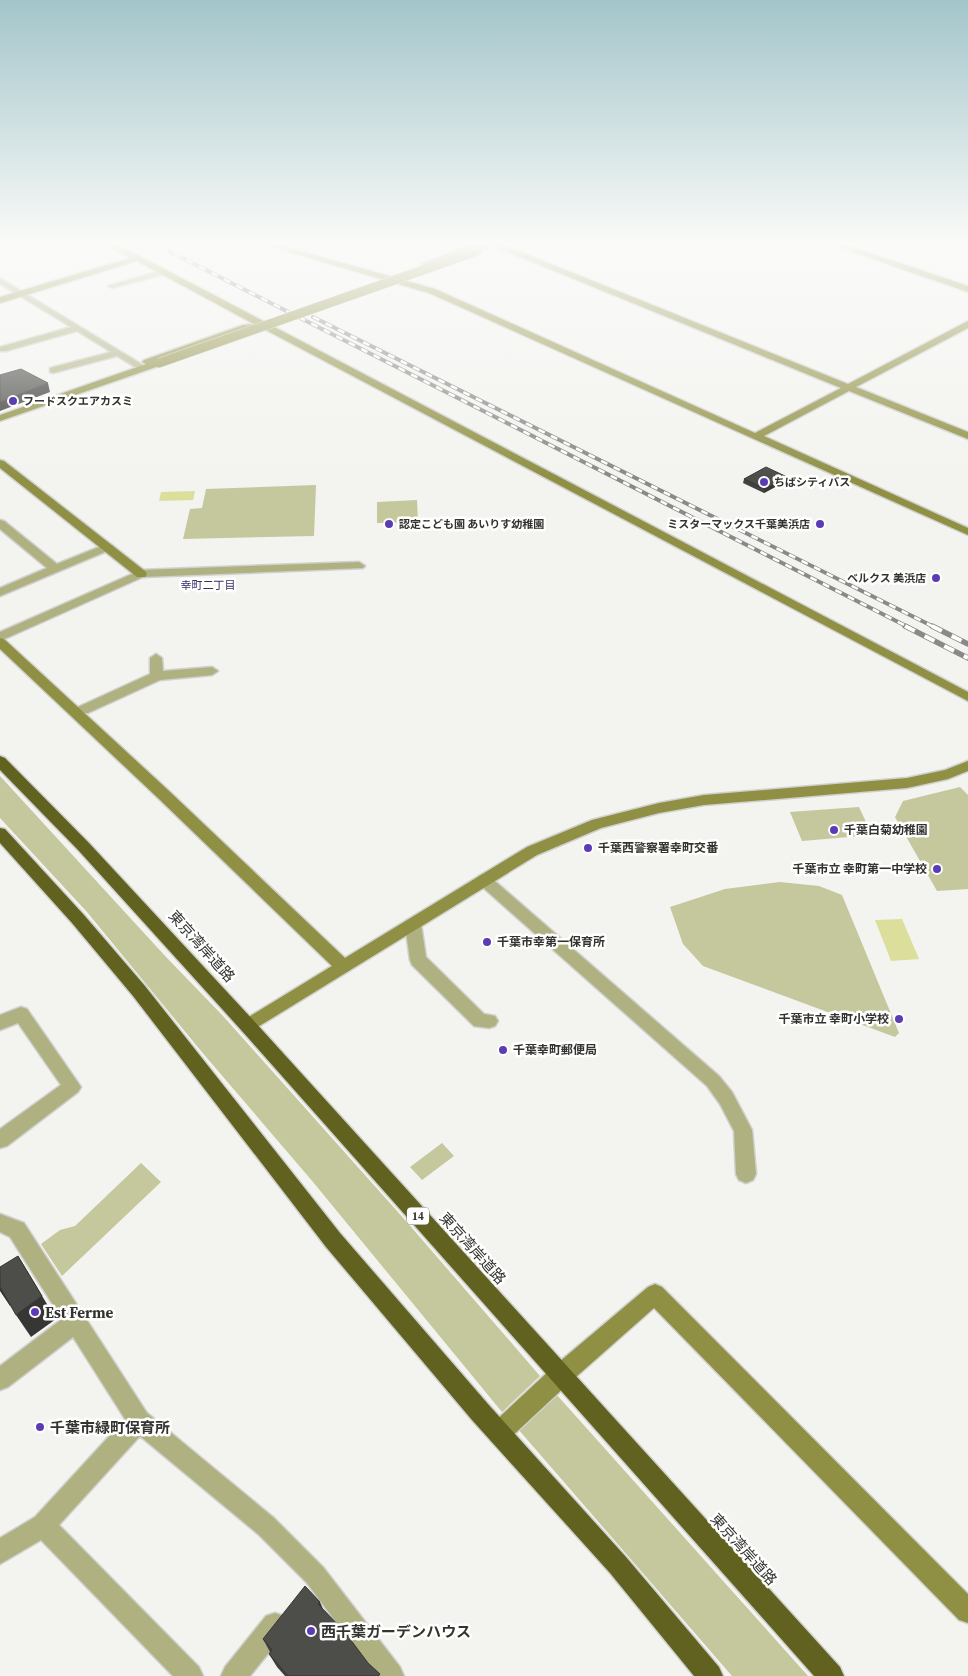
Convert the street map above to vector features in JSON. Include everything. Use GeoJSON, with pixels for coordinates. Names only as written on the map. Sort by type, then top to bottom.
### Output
{"type":"FeatureCollection","features":[{"type":"Feature","properties":{"kind":"highway","name":"東京湾岸道路"},"geometry":{"type":"LineString","coordinates":[[0,761],[84,847],[248,1026],[831,1676]]}},
{"type":"Feature","properties":{"kind":"highway"},"geometry":{"type":"LineString","coordinates":[[0,833],[107,952],[333,1240],[499,1434],[618,1565],[710,1676]]}},
{"type":"Feature","properties":{"kind":"street"},"geometry":{"type":"LineString","coordinates":[[63,319],[138,366]]}},
{"type":"Feature","properties":{"kind":"street"},"geometry":{"type":"LineString","coordinates":[[254,319],[968,697]]}},
{"type":"Feature","properties":{"kind":"street"},"geometry":{"type":"LineString","coordinates":[[0,418],[283,319]]}},
{"type":"Feature","properties":{"kind":"street"},"geometry":{"type":"LineString","coordinates":[[495,319],[968,532]]}},
{"type":"Feature","properties":{"kind":"street"},"geometry":{"type":"LineString","coordinates":[[677,319],[968,436]]}},
{"type":"Feature","properties":{"kind":"street"},"geometry":{"type":"LineString","coordinates":[[755,436],[968,324]]}},
{"type":"Feature","properties":{"kind":"street"},"geometry":{"type":"LineString","coordinates":[[122,376],[146,372],[258,332],[265,325]]}},
{"type":"Feature","properties":{"kind":"street"},"geometry":{"type":"LineString","coordinates":[[122,376],[138,366],[246,327],[265,325]]}},
{"type":"Feature","properties":{"kind":"street"},"geometry":{"type":"LineString","coordinates":[[3,349],[78,328]]}},
{"type":"Feature","properties":{"kind":"street"},"geometry":{"type":"LineString","coordinates":[[53,370],[118,353]]}},
{"type":"Feature","properties":{"kind":"street"},"geometry":{"type":"LineString","coordinates":[[0,463],[141,574]]}},
{"type":"Feature","properties":{"kind":"street"},"geometry":{"type":"LineString","coordinates":[[0,523],[54,568]]}},
{"type":"Feature","properties":{"kind":"street"},"geometry":{"type":"LineString","coordinates":[[0,592],[108,547]]}},
{"type":"Feature","properties":{"kind":"street"},"geometry":{"type":"LineString","coordinates":[[0,637],[141,574],[359,566]]}},
{"type":"Feature","properties":{"kind":"street"},"geometry":{"type":"LineString","coordinates":[[0,642],[163,794],[343,967]]}},
{"type":"Feature","properties":{"kind":"street"},"geometry":{"type":"LineString","coordinates":[[156,658],[157,676]]}},
{"type":"Feature","properties":{"kind":"street"},"geometry":{"type":"LineString","coordinates":[[83,710],[157,676],[212,671]]}},
{"type":"Feature","properties":{"kind":"street"},"geometry":{"type":"LineString","coordinates":[[248,1026],[532,851],[597,824],[658,808],[742,796],[907,783],[948,774],[968,766]]}},
{"type":"Feature","properties":{"kind":"street"},"geometry":{"type":"LineString","coordinates":[[484,880],[713,1081],[726,1098],[743,1130],[746,1174]]}},
{"type":"Feature","properties":{"kind":"street"},"geometry":{"type":"LineString","coordinates":[[413,924],[418,960],[480,1021],[489,1021]]}},
{"type":"Feature","properties":{"kind":"street"},"geometry":{"type":"LineString","coordinates":[[0,1023],[21,1014],[72,1087],[0,1140]]}},
{"type":"Feature","properties":{"kind":"street"},"geometry":{"type":"LineString","coordinates":[[0,1223],[16,1230],[139,1422],[266,1526],[302,1591],[392,1676]]}},
{"type":"Feature","properties":{"kind":"street"},"geometry":{"type":"LineString","coordinates":[[499,1434],[560,1376],[655,1294],[968,1611]]}},
{"type":"Feature","properties":{"kind":"street"},"geometry":{"type":"LineString","coordinates":[[0,1379],[75,1322]]}},
{"type":"Feature","properties":{"kind":"street"},"geometry":{"type":"LineString","coordinates":[[0,1552],[43,1526],[139,1422]]}},
{"type":"Feature","properties":{"kind":"street"},"geometry":{"type":"LineString","coordinates":[[43,1526],[190,1676]]}},
{"type":"Feature","properties":{"kind":"street"},"geometry":{"type":"LineString","coordinates":[[234,1676],[302,1591]]}},
{"type":"Feature","properties":{"kind":"shaded area"},"geometry":{"type":"Polygon","coordinates":[[[316,485],[314,536],[183,539],[190,509],[202,508],[206,489],[316,485]]]}},
{"type":"Feature","properties":{"kind":"shaded area"},"geometry":{"type":"Polygon","coordinates":[[[195,491],[193,500],[159,501],[161,492],[195,491]]]}},
{"type":"Feature","properties":{"kind":"shaded area"},"geometry":{"type":"Polygon","coordinates":[[[417,500],[418,522],[377,523],[377,502],[417,500]]]}},
{"type":"Feature","properties":{"kind":"shaded area"},"geometry":{"type":"Polygon","coordinates":[[[0,776],[166,957],[223,1016],[405,1220],[540,1376],[502,1412],[87,912],[0,818],[0,776]]]}},
{"type":"Feature","properties":{"kind":"shaded area"},"geometry":{"type":"Polygon","coordinates":[[[960,787],[968,795],[968,889],[937,891],[895,817],[903,801],[960,787]]]}},
{"type":"Feature","properties":{"kind":"shaded area"},"geometry":{"type":"Polygon","coordinates":[[[859,807],[872,835],[802,841],[790,812],[859,807]]]}},
{"type":"Feature","properties":{"kind":"shaded area"},"geometry":{"type":"Polygon","coordinates":[[[780,882],[819,886],[842,895],[899,1033],[895,1037],[703,966],[683,944],[670,907],[725,889],[780,882]]]}},
{"type":"Feature","properties":{"kind":"shaded area"},"geometry":{"type":"Polygon","coordinates":[[[902,919],[919,959],[891,961],[875,920],[902,919]]]}},
{"type":"Feature","properties":{"kind":"shaded area"},"geometry":{"type":"Polygon","coordinates":[[[442,1143],[454,1156],[422,1180],[410,1167],[442,1143]]]}},
{"type":"Feature","properties":{"kind":"shaded area"},"geometry":{"type":"Polygon","coordinates":[[[141,1163],[161,1182],[62,1276],[41,1244],[60,1230],[75,1226],[141,1163]]]}},
{"type":"Feature","properties":{"kind":"shaded area"},"geometry":{"type":"Polygon","coordinates":[[[556,1394],[808,1676],[732,1676],[518,1429],[556,1394]]]}},
{"type":"Feature","properties":{"kind":"building"},"geometry":{"type":"Polygon","coordinates":[[[21,369],[48,383],[0,402],[0,375],[21,369]]]}},
{"type":"Feature","properties":{"kind":"building","name":"ちばシティバス"},"geometry":{"type":"Polygon","coordinates":[[[766,467],[787,477],[765,489],[744,479],[766,467]]]}},
{"type":"Feature","properties":{"kind":"building"},"geometry":{"type":"Polygon","coordinates":[[[18,1256],[42,1296],[16,1315],[0,1287],[0,1267],[18,1256]]]}},
{"type":"Feature","properties":{"kind":"building","name":"西千葉ガーデンハウス"},"geometry":{"type":"Polygon","coordinates":[[[305,1586],[320,1602],[318,1604],[344,1631],[368,1663],[380,1674],[378,1676],[288,1676],[269,1654],[272,1650],[263,1639],[305,1586]]]}},
{"type":"Feature","properties":{"kind":"railway"},"geometry":{"type":"LineString","coordinates":[[303,319],[908,627]]}},
{"type":"Feature","properties":{"kind":"railway"},"geometry":{"type":"LineString","coordinates":[[317,319],[934,627]]}},
{"type":"Feature","properties":{"kind":"railway"},"geometry":{"type":"LineString","coordinates":[[905,626],[968,658]]}},
{"type":"Feature","properties":{"kind":"railway"},"geometry":{"type":"LineString","coordinates":[[934,627],[968,644]]}},
{"type":"Feature","properties":{"kind":"place","name":"フードスクエアカスミ"},"geometry":{"type":"Point","coordinates":[13,401]}},
{"type":"Feature","properties":{"kind":"place","name":"ちばシティバス"},"geometry":{"type":"Point","coordinates":[764,482]}},
{"type":"Feature","properties":{"kind":"place","name":"認定こども園 あいりす幼稚園"},"geometry":{"type":"Point","coordinates":[389,524]}},
{"type":"Feature","properties":{"kind":"place","name":"ミスターマックス千葉美浜店"},"geometry":{"type":"Point","coordinates":[820,524]}},
{"type":"Feature","properties":{"kind":"place","name":"ベルクス 美浜店"},"geometry":{"type":"Point","coordinates":[936,578]}},
{"type":"Feature","properties":{"kind":"place","name":"千葉白菊幼稚園"},"geometry":{"type":"Point","coordinates":[834,830]}},
{"type":"Feature","properties":{"kind":"place","name":"千葉西警察署幸町交番"},"geometry":{"type":"Point","coordinates":[588,848]}},
{"type":"Feature","properties":{"kind":"place","name":"千葉市立 幸町第一中学校"},"geometry":{"type":"Point","coordinates":[937,869]}},
{"type":"Feature","properties":{"kind":"place","name":"千葉市幸第一保育所"},"geometry":{"type":"Point","coordinates":[487,942]}},
{"type":"Feature","properties":{"kind":"place","name":"千葉市立 幸町小学校"},"geometry":{"type":"Point","coordinates":[899,1019]}},
{"type":"Feature","properties":{"kind":"place","name":"千葉幸町郵便局"},"geometry":{"type":"Point","coordinates":[503,1050]}},
{"type":"Feature","properties":{"kind":"place","name":"Est Ferme"},"geometry":{"type":"Point","coordinates":[35,1312]}},
{"type":"Feature","properties":{"kind":"place","name":"千葉市緑町保育所"},"geometry":{"type":"Point","coordinates":[40,1427]}},
{"type":"Feature","properties":{"kind":"place","name":"西千葉ガーデンハウス"},"geometry":{"type":"Point","coordinates":[311,1631]}},
{"type":"Feature","properties":{"kind":"district","name":"幸町二丁目"},"geometry":{"type":"Point","coordinates":[208,585]}}]}
